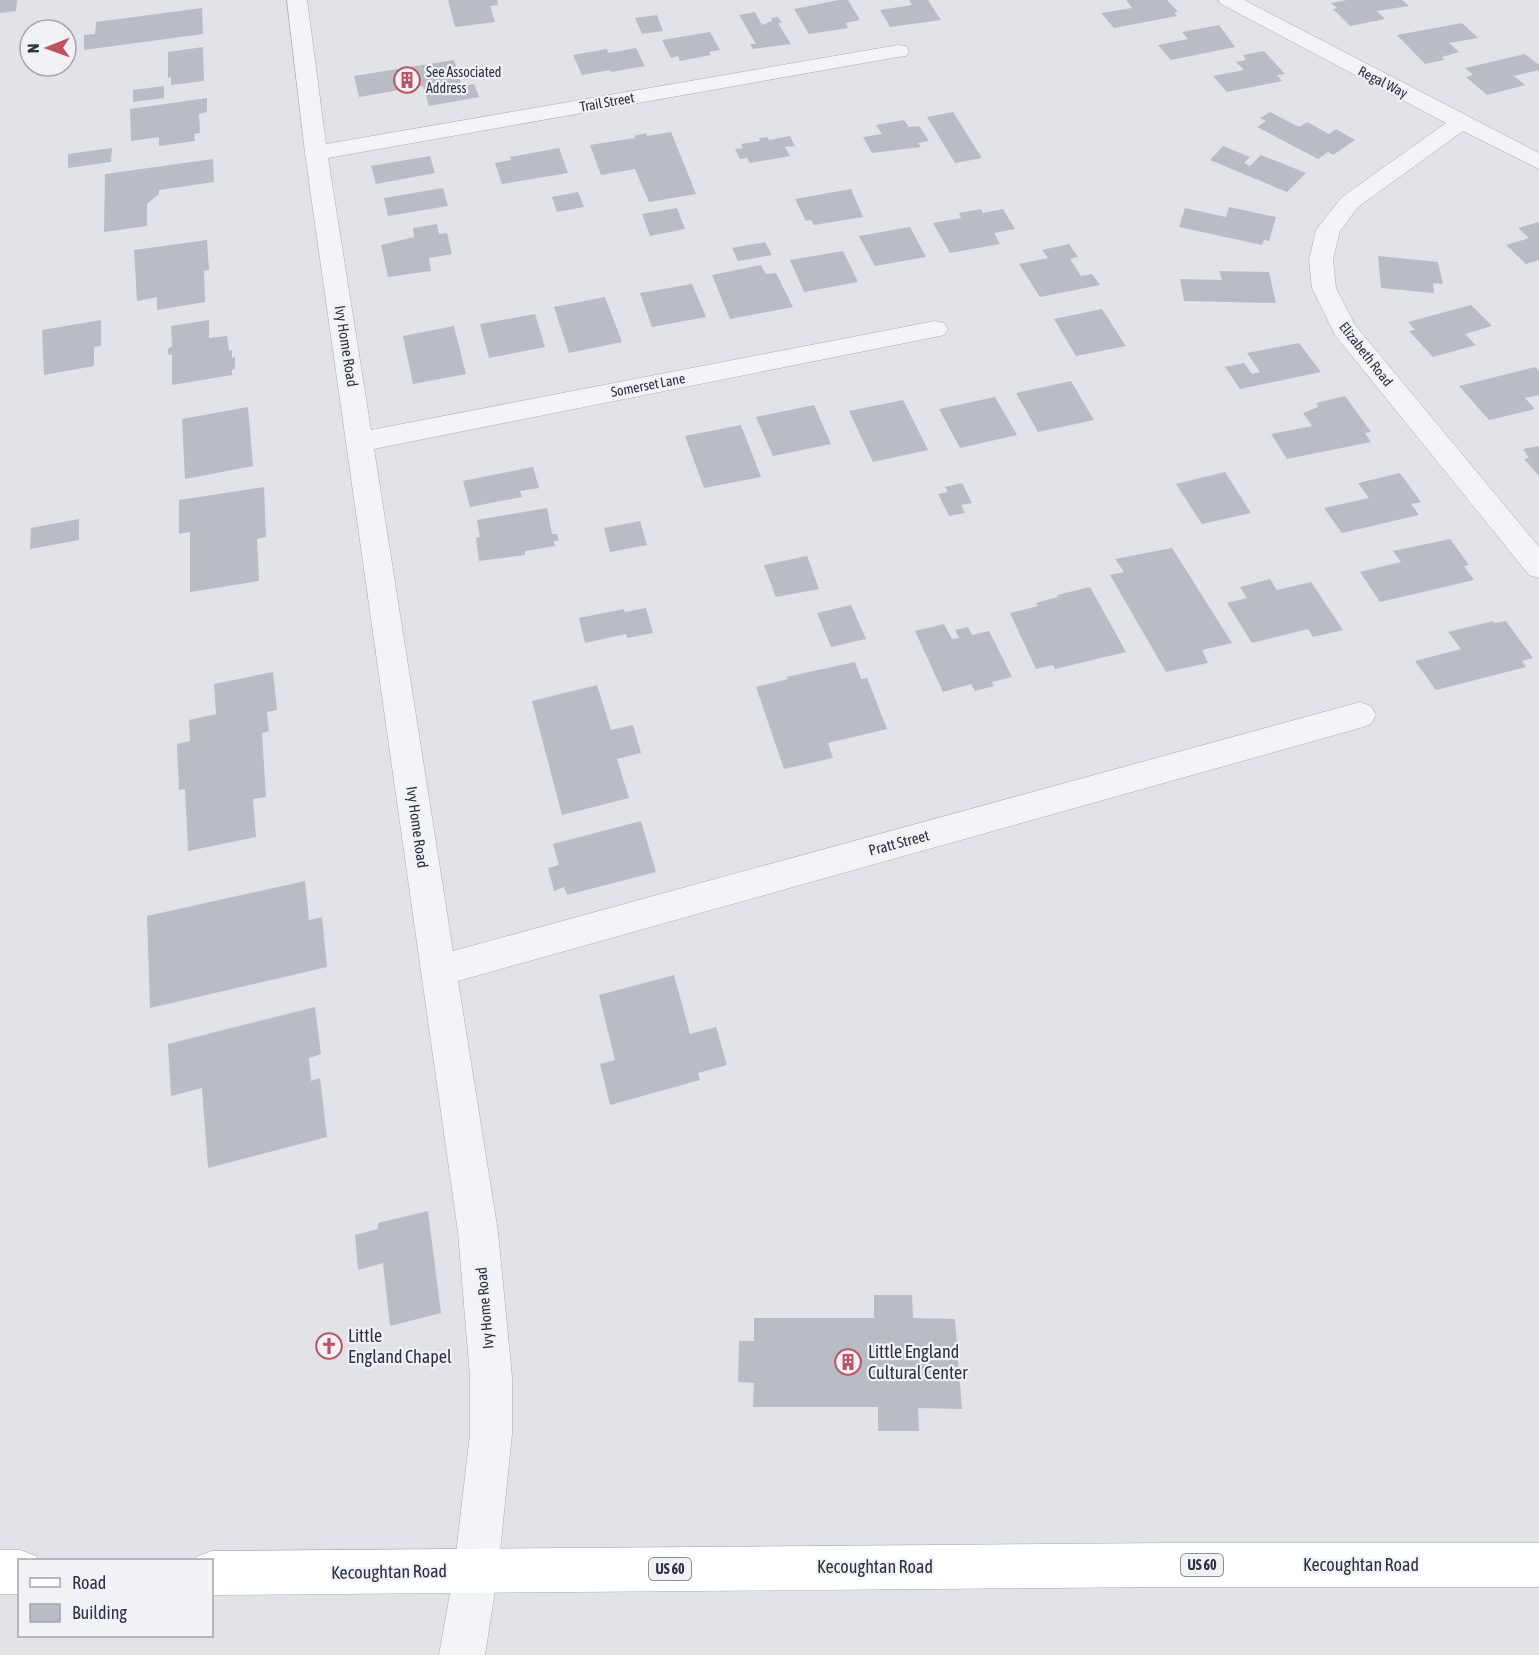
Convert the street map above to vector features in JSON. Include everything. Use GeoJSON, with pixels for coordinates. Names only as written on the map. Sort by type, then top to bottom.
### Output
{"type":"FeatureCollection","features":[{"type":"Feature","properties":{"kind":"main road","name":"Kecoughtan Road"},"geometry":{"type":"LineString","coordinates":[[213,1573],[1156,1565],[1539,1565]]}},
{"type":"Feature","properties":{"kind":"main road"},"geometry":{"type":"LineString","coordinates":[[0,1572],[18,1572]]}},
{"type":"Feature","properties":{"kind":"street","name":"Ivy Home Road"},"geometry":{"type":"LineString","coordinates":[[297,0],[316,153],[478,1232],[491,1377],[491,1434],[476,1571],[462,1655]]}},
{"type":"Feature","properties":{"kind":"street","name":"Regal Way"},"geometry":{"type":"LineString","coordinates":[[1228,0],[1539,162]]}},
{"type":"Feature","properties":{"kind":"street","name":"Trail Street"},"geometry":{"type":"LineString","coordinates":[[316,153],[898,51]]}},
{"type":"Feature","properties":{"kind":"street","name":"Elizabeth Road"},"geometry":{"type":"LineString","coordinates":[[1462,122],[1350,202],[1328,230],[1321,260],[1324,288],[1344,330],[1539,567]]}},
{"type":"Feature","properties":{"kind":"street","name":"Somerset Lane"},"geometry":{"type":"LineString","coordinates":[[361,442],[935,329]]}},
{"type":"Feature","properties":{"kind":"street","name":"Pratt Street"},"geometry":{"type":"LineString","coordinates":[[438,971],[1360,715]]}},
{"type":"Feature","properties":{"kind":"building"},"geometry":{"type":"Polygon","coordinates":[[[0,0],[17,0],[16,11],[0,13],[0,0]]]}},
{"type":"Feature","properties":{"kind":"building"},"geometry":{"type":"Polygon","coordinates":[[[448,0],[497,0],[498,5],[490,6],[495,22],[455,27],[448,0]]]}},
{"type":"Feature","properties":{"kind":"building"},"geometry":{"type":"Polygon","coordinates":[[[848,0],[860,20],[846,23],[848,28],[809,34],[794,9],[848,0]]]}},
{"type":"Feature","properties":{"kind":"building"},"geometry":{"type":"Polygon","coordinates":[[[909,0],[928,0],[941,20],[890,27],[880,10],[912,5],[909,0]]]}},
{"type":"Feature","properties":{"kind":"building"},"geometry":{"type":"Polygon","coordinates":[[[1126,0],[1167,0],[1178,12],[1174,12],[1177,16],[1114,28],[1101,13],[1132,8],[1126,0]]]}},
{"type":"Feature","properties":{"kind":"building"},"geometry":{"type":"Polygon","coordinates":[[[1347,0],[1402,0],[1409,6],[1377,11],[1385,19],[1350,26],[1333,9],[1337,8],[1331,3],[1347,0]]]}},
{"type":"Feature","properties":{"kind":"building"},"geometry":{"type":"Polygon","coordinates":[[[202,8],[203,34],[84,50],[84,35],[95,34],[96,22],[202,8]]]}},
{"type":"Feature","properties":{"kind":"building"},"geometry":{"type":"Polygon","coordinates":[[[755,12],[762,25],[772,21],[771,18],[778,17],[782,23],[778,23],[791,44],[753,49],[750,44],[756,44],[739,15],[755,12]]]}},
{"type":"Feature","properties":{"kind":"building"},"geometry":{"type":"Polygon","coordinates":[[[657,15],[663,31],[642,34],[635,18],[657,15]]]}},
{"type":"Feature","properties":{"kind":"building"},"geometry":{"type":"Polygon","coordinates":[[[1462,23],[1478,38],[1449,43],[1459,52],[1442,57],[1444,60],[1425,64],[1397,35],[1462,23]]]}},
{"type":"Feature","properties":{"kind":"building"},"geometry":{"type":"Polygon","coordinates":[[[1219,25],[1235,47],[1171,60],[1158,45],[1188,39],[1182,32],[1219,25]]]}},
{"type":"Feature","properties":{"kind":"building"},"geometry":{"type":"Polygon","coordinates":[[[710,32],[720,50],[709,52],[711,55],[680,61],[678,56],[671,58],[662,40],[710,32]]]}},
{"type":"Feature","properties":{"kind":"building"},"geometry":{"type":"Polygon","coordinates":[[[203,47],[204,81],[171,85],[171,77],[168,78],[168,52],[203,47]]]}},
{"type":"Feature","properties":{"kind":"building"},"geometry":{"type":"Polygon","coordinates":[[[636,48],[645,66],[611,72],[610,70],[582,75],[573,55],[607,49],[608,53],[636,48]]]}},
{"type":"Feature","properties":{"kind":"building"},"geometry":{"type":"Polygon","coordinates":[[[1264,51],[1285,74],[1277,75],[1282,81],[1227,92],[1213,76],[1244,70],[1236,62],[1246,60],[1243,55],[1264,51]]]}},
{"type":"Feature","properties":{"kind":"building"},"geometry":{"type":"Polygon","coordinates":[[[1525,54],[1539,65],[1539,70],[1514,76],[1525,85],[1487,95],[1466,77],[1473,75],[1465,68],[1525,54]]]}},
{"type":"Feature","properties":{"kind":"building","name":"See Associated Address"},"geometry":{"type":"Polygon","coordinates":[[[454,60],[462,86],[474,84],[479,97],[429,106],[423,86],[359,97],[354,76],[454,60]]]}},
{"type":"Feature","properties":{"kind":"building"},"geometry":{"type":"Polygon","coordinates":[[[164,86],[164,98],[133,102],[133,90],[164,86]]]}},
{"type":"Feature","properties":{"kind":"building"},"geometry":{"type":"Polygon","coordinates":[[[207,98],[207,112],[199,114],[200,133],[194,134],[195,141],[159,146],[159,137],[131,141],[130,109],[207,98]]]}},
{"type":"Feature","properties":{"kind":"building"},"geometry":{"type":"Polygon","coordinates":[[[953,112],[982,158],[955,163],[927,117],[953,112]]]}},
{"type":"Feature","properties":{"kind":"building"},"geometry":{"type":"Polygon","coordinates":[[[1270,112],[1299,127],[1307,122],[1329,134],[1336,129],[1355,140],[1333,155],[1328,152],[1318,159],[1257,127],[1266,121],[1260,118],[1270,112]]]}},
{"type":"Feature","properties":{"kind":"building"},"geometry":{"type":"Polygon","coordinates":[[[904,120],[909,127],[919,126],[929,141],[918,143],[921,147],[872,153],[863,137],[882,134],[876,125],[904,120]]]}},
{"type":"Feature","properties":{"kind":"building"},"geometry":{"type":"Polygon","coordinates":[[[671,132],[696,194],[649,202],[635,169],[601,175],[590,145],[635,138],[634,136],[646,133],[647,136],[671,132]]]}},
{"type":"Feature","properties":{"kind":"building"},"geometry":{"type":"Polygon","coordinates":[[[790,136],[795,146],[785,147],[790,156],[750,163],[747,158],[740,159],[735,149],[743,148],[741,144],[760,141],[759,138],[768,137],[769,140],[790,136]]]}},
{"type":"Feature","properties":{"kind":"building"},"geometry":{"type":"Polygon","coordinates":[[[1223,146],[1250,157],[1244,163],[1250,166],[1261,155],[1306,173],[1287,192],[1210,160],[1223,146]]]}},
{"type":"Feature","properties":{"kind":"building"},"geometry":{"type":"Polygon","coordinates":[[[112,148],[111,162],[68,168],[68,154],[112,148]]]}},
{"type":"Feature","properties":{"kind":"building"},"geometry":{"type":"Polygon","coordinates":[[[559,148],[568,173],[502,184],[495,163],[511,160],[510,157],[559,148]]]}},
{"type":"Feature","properties":{"kind":"building"},"geometry":{"type":"Polygon","coordinates":[[[430,156],[435,173],[376,184],[371,166],[430,156]]]}},
{"type":"Feature","properties":{"kind":"building"},"geometry":{"type":"Polygon","coordinates":[[[213,159],[214,182],[159,190],[159,194],[147,204],[147,226],[104,232],[105,174],[213,159]]]}},
{"type":"Feature","properties":{"kind":"building"},"geometry":{"type":"Polygon","coordinates":[[[443,188],[448,206],[388,216],[384,198],[443,188]]]}},
{"type":"Feature","properties":{"kind":"building"},"geometry":{"type":"Polygon","coordinates":[[[851,189],[863,217],[814,225],[811,220],[806,221],[795,199],[851,189]]]}},
{"type":"Feature","properties":{"kind":"building"},"geometry":{"type":"Polygon","coordinates":[[[578,192],[584,207],[557,212],[552,197],[578,192]]]}},
{"type":"Feature","properties":{"kind":"building"},"geometry":{"type":"Polygon","coordinates":[[[1229,207],[1276,217],[1269,241],[1264,240],[1262,245],[1179,227],[1185,208],[1226,217],[1229,207]]]}},
{"type":"Feature","properties":{"kind":"building"},"geometry":{"type":"Polygon","coordinates":[[[677,208],[685,229],[650,236],[642,214],[677,208]]]}},
{"type":"Feature","properties":{"kind":"building"},"geometry":{"type":"Polygon","coordinates":[[[981,209],[983,213],[1003,209],[1015,229],[994,233],[1000,244],[950,253],[933,223],[961,218],[959,213],[981,209]]]}},
{"type":"Feature","properties":{"kind":"building"},"geometry":{"type":"Polygon","coordinates":[[[1539,222],[1539,260],[1526,264],[1506,245],[1529,238],[1518,228],[1539,222]]]}},
{"type":"Feature","properties":{"kind":"building"},"geometry":{"type":"Polygon","coordinates":[[[437,224],[439,234],[447,233],[452,254],[429,258],[431,271],[388,277],[381,245],[414,237],[413,228],[437,224]]]}},
{"type":"Feature","properties":{"kind":"building"},"geometry":{"type":"Polygon","coordinates":[[[910,227],[926,257],[875,266],[859,236],[910,227]]]}},
{"type":"Feature","properties":{"kind":"building"},"geometry":{"type":"Polygon","coordinates":[[[207,240],[209,270],[204,271],[205,302],[157,310],[157,297],[137,301],[134,250],[207,240]]]}},
{"type":"Feature","properties":{"kind":"building"},"geometry":{"type":"Polygon","coordinates":[[[765,242],[772,255],[738,261],[732,248],[765,242]]]}},
{"type":"Feature","properties":{"kind":"building"},"geometry":{"type":"Polygon","coordinates":[[[1069,244],[1078,257],[1070,259],[1081,276],[1092,274],[1100,285],[1040,297],[1019,264],[1048,258],[1042,250],[1069,244]]]}},
{"type":"Feature","properties":{"kind":"building"},"geometry":{"type":"Polygon","coordinates":[[[843,251],[858,282],[804,292],[790,260],[843,251]]]}},
{"type":"Feature","properties":{"kind":"building"},"geometry":{"type":"Polygon","coordinates":[[[1378,256],[1438,262],[1443,284],[1433,283],[1434,293],[1381,288],[1378,256]]]}},
{"type":"Feature","properties":{"kind":"building"},"geometry":{"type":"Polygon","coordinates":[[[761,265],[766,274],[776,273],[793,307],[730,319],[712,275],[761,265]]]}},
{"type":"Feature","properties":{"kind":"building"},"geometry":{"type":"Polygon","coordinates":[[[1219,271],[1269,272],[1276,303],[1184,301],[1180,279],[1222,280],[1219,271]]]}},
{"type":"Feature","properties":{"kind":"building"},"geometry":{"type":"Polygon","coordinates":[[[692,284],[706,317],[652,327],[640,293],[692,284]]]}},
{"type":"Feature","properties":{"kind":"building"},"geometry":{"type":"Polygon","coordinates":[[[605,297],[622,342],[569,353],[554,307],[605,297]]]}},
{"type":"Feature","properties":{"kind":"building"},"geometry":{"type":"Polygon","coordinates":[[[1471,305],[1492,326],[1465,334],[1476,345],[1433,357],[1409,331],[1415,330],[1408,322],[1471,305]]]}},
{"type":"Feature","properties":{"kind":"building"},"geometry":{"type":"Polygon","coordinates":[[[1102,309],[1126,346],[1076,356],[1054,319],[1102,309]]]}},
{"type":"Feature","properties":{"kind":"building"},"geometry":{"type":"Polygon","coordinates":[[[535,314],[545,347],[489,358],[480,324],[535,314]]]}},
{"type":"Feature","properties":{"kind":"building"},"geometry":{"type":"Polygon","coordinates":[[[101,320],[101,346],[94,347],[94,366],[44,375],[42,330],[101,320]]]}},
{"type":"Feature","properties":{"kind":"building"},"geometry":{"type":"Polygon","coordinates":[[[209,320],[209,338],[227,336],[229,351],[232,350],[232,358],[235,357],[235,369],[232,370],[232,375],[172,385],[172,355],[168,354],[168,349],[172,346],[171,326],[209,320]]]}},
{"type":"Feature","properties":{"kind":"building"},"geometry":{"type":"Polygon","coordinates":[[[454,326],[466,374],[413,384],[403,336],[454,326]]]}},
{"type":"Feature","properties":{"kind":"building"},"geometry":{"type":"Polygon","coordinates":[[[1299,343],[1321,372],[1240,389],[1225,367],[1244,363],[1252,374],[1260,372],[1247,353],[1299,343]]]}},
{"type":"Feature","properties":{"kind":"building"},"geometry":{"type":"Polygon","coordinates":[[[1535,367],[1539,371],[1539,395],[1525,398],[1535,409],[1489,420],[1459,386],[1535,367]]]}},
{"type":"Feature","properties":{"kind":"building"},"geometry":{"type":"Polygon","coordinates":[[[1071,381],[1094,420],[1038,432],[1016,393],[1071,381]]]}},
{"type":"Feature","properties":{"kind":"building"},"geometry":{"type":"Polygon","coordinates":[[[1345,396],[1371,432],[1365,433],[1371,442],[1287,459],[1271,434],[1312,426],[1303,413],[1318,407],[1316,403],[1345,396]]]}},
{"type":"Feature","properties":{"kind":"building"},"geometry":{"type":"Polygon","coordinates":[[[995,397],[1017,435],[960,448],[939,409],[995,397]]]}},
{"type":"Feature","properties":{"kind":"building"},"geometry":{"type":"Polygon","coordinates":[[[903,400],[928,450],[873,462],[849,411],[903,400]]]}},
{"type":"Feature","properties":{"kind":"building"},"geometry":{"type":"Polygon","coordinates":[[[814,405],[831,444],[773,456],[756,417],[814,405]]]}},
{"type":"Feature","properties":{"kind":"building"},"geometry":{"type":"Polygon","coordinates":[[[248,407],[253,466],[185,479],[182,419],[248,407]]]}},
{"type":"Feature","properties":{"kind":"building"},"geometry":{"type":"Polygon","coordinates":[[[741,425],[761,477],[704,488],[685,436],[741,425]]]}},
{"type":"Feature","properties":{"kind":"building"},"geometry":{"type":"Polygon","coordinates":[[[1539,446],[1539,476],[1524,459],[1529,458],[1523,449],[1539,446]]]}},
{"type":"Feature","properties":{"kind":"building"},"geometry":{"type":"Polygon","coordinates":[[[533,467],[539,488],[520,491],[522,497],[470,507],[463,481],[533,467]]]}},
{"type":"Feature","properties":{"kind":"building"},"geometry":{"type":"Polygon","coordinates":[[[1225,472],[1251,513],[1202,524],[1176,484],[1225,472]]]}},
{"type":"Feature","properties":{"kind":"building"},"geometry":{"type":"Polygon","coordinates":[[[1400,473],[1421,502],[1411,504],[1419,515],[1342,533],[1324,508],[1369,498],[1358,483],[1400,473]]]}},
{"type":"Feature","properties":{"kind":"building"},"geometry":{"type":"Polygon","coordinates":[[[962,483],[972,503],[961,505],[965,513],[949,516],[938,494],[948,492],[945,487],[962,483]]]}},
{"type":"Feature","properties":{"kind":"building"},"geometry":{"type":"Polygon","coordinates":[[[264,487],[266,537],[257,539],[259,581],[190,592],[190,532],[179,534],[179,500],[264,487]]]}},
{"type":"Feature","properties":{"kind":"building"},"geometry":{"type":"Polygon","coordinates":[[[547,508],[552,534],[557,534],[559,541],[554,541],[555,546],[525,551],[525,555],[479,561],[476,538],[480,537],[477,520],[547,508]]]}},
{"type":"Feature","properties":{"kind":"building"},"geometry":{"type":"Polygon","coordinates":[[[79,519],[79,540],[30,549],[31,528],[79,519]]]}},
{"type":"Feature","properties":{"kind":"building"},"geometry":{"type":"Polygon","coordinates":[[[640,521],[647,545],[610,552],[604,528],[640,521]]]}},
{"type":"Feature","properties":{"kind":"building"},"geometry":{"type":"Polygon","coordinates":[[[1450,539],[1469,565],[1464,566],[1474,580],[1380,602],[1360,572],[1401,562],[1393,551],[1450,539]]]}},
{"type":"Feature","properties":{"kind":"building"},"geometry":{"type":"Polygon","coordinates":[[[1172,548],[1232,643],[1202,650],[1208,663],[1166,672],[1110,575],[1124,572],[1115,559],[1172,548]]]}},
{"type":"Feature","properties":{"kind":"building"},"geometry":{"type":"Polygon","coordinates":[[[807,556],[819,589],[776,597],[764,565],[807,556]]]}},
{"type":"Feature","properties":{"kind":"building"},"geometry":{"type":"Polygon","coordinates":[[[1270,579],[1277,590],[1311,582],[1343,630],[1313,637],[1308,629],[1252,643],[1227,603],[1247,598],[1240,587],[1270,579]]]}},
{"type":"Feature","properties":{"kind":"building"},"geometry":{"type":"Polygon","coordinates":[[[1090,587],[1126,652],[1055,669],[1053,665],[1036,669],[1010,613],[1038,606],[1036,603],[1058,597],[1057,595],[1090,587]]]}},
{"type":"Feature","properties":{"kind":"building"},"geometry":{"type":"Polygon","coordinates":[[[851,605],[866,639],[831,647],[817,613],[851,605]]]}},
{"type":"Feature","properties":{"kind":"building"},"geometry":{"type":"Polygon","coordinates":[[[646,608],[653,633],[627,638],[626,634],[585,643],[579,618],[624,609],[625,612],[646,608]]]}},
{"type":"Feature","properties":{"kind":"building"},"geometry":{"type":"Polygon","coordinates":[[[1493,621],[1494,623],[1506,621],[1533,658],[1522,661],[1526,667],[1436,690],[1415,661],[1461,649],[1448,632],[1493,621]]]}},
{"type":"Feature","properties":{"kind":"building"},"geometry":{"type":"Polygon","coordinates":[[[944,624],[952,639],[959,638],[955,630],[968,627],[972,635],[989,631],[1012,677],[992,682],[994,686],[975,691],[971,684],[943,692],[915,631],[944,624]]]}},
{"type":"Feature","properties":{"kind":"building"},"geometry":{"type":"Polygon","coordinates":[[[855,662],[861,679],[867,678],[887,729],[828,743],[833,758],[784,769],[756,687],[788,679],[786,677],[855,662]]]}},
{"type":"Feature","properties":{"kind":"building"},"geometry":{"type":"Polygon","coordinates":[[[273,672],[277,710],[267,712],[269,731],[262,733],[266,797],[253,799],[256,837],[188,851],[185,789],[179,790],[177,744],[190,741],[189,720],[216,714],[214,684],[273,672]]]}},
{"type":"Feature","properties":{"kind":"building"},"geometry":{"type":"Polygon","coordinates":[[[597,685],[611,730],[633,725],[641,753],[617,759],[629,798],[562,815],[532,701],[597,685]]]}},
{"type":"Feature","properties":{"kind":"building"},"geometry":{"type":"Polygon","coordinates":[[[641,821],[656,872],[567,895],[564,887],[554,891],[548,868],[559,865],[553,844],[641,821]]]}},
{"type":"Feature","properties":{"kind":"building"},"geometry":{"type":"Polygon","coordinates":[[[305,881],[309,920],[322,917],[327,967],[150,1008],[147,916],[305,881]]]}},
{"type":"Feature","properties":{"kind":"building"},"geometry":{"type":"Polygon","coordinates":[[[674,975],[690,1034],[716,1027],[727,1065],[698,1073],[700,1080],[610,1105],[600,1064],[615,1060],[599,995],[674,975]]]}},
{"type":"Feature","properties":{"kind":"building"},"geometry":{"type":"Polygon","coordinates":[[[315,1007],[321,1054],[309,1058],[311,1081],[320,1078],[327,1137],[208,1168],[202,1088],[171,1096],[168,1044],[315,1007]]]}},
{"type":"Feature","properties":{"kind":"building"},"geometry":{"type":"Polygon","coordinates":[[[428,1211],[441,1313],[390,1326],[383,1263],[358,1270],[355,1235],[378,1229],[378,1223],[428,1211]]]}},
{"type":"Feature","properties":{"kind":"building","name":"Little England Cultural Center"},"geometry":{"type":"Polygon","coordinates":[[[874,1295],[912,1295],[913,1318],[955,1319],[962,1409],[918,1408],[919,1431],[878,1431],[878,1407],[753,1407],[754,1383],[738,1382],[739,1341],[754,1341],[754,1318],[874,1318],[874,1295]]]}},
{"type":"Feature","properties":{"kind":"place","name":"See Associated Address"},"geometry":{"type":"Point","coordinates":[407,80]}},
{"type":"Feature","properties":{"kind":"place","name":"Little England Chapel"},"geometry":{"type":"Point","coordinates":[329,1346]}},
{"type":"Feature","properties":{"kind":"place","name":"Little England Cultural Center"},"geometry":{"type":"Point","coordinates":[848,1362]}}]}
